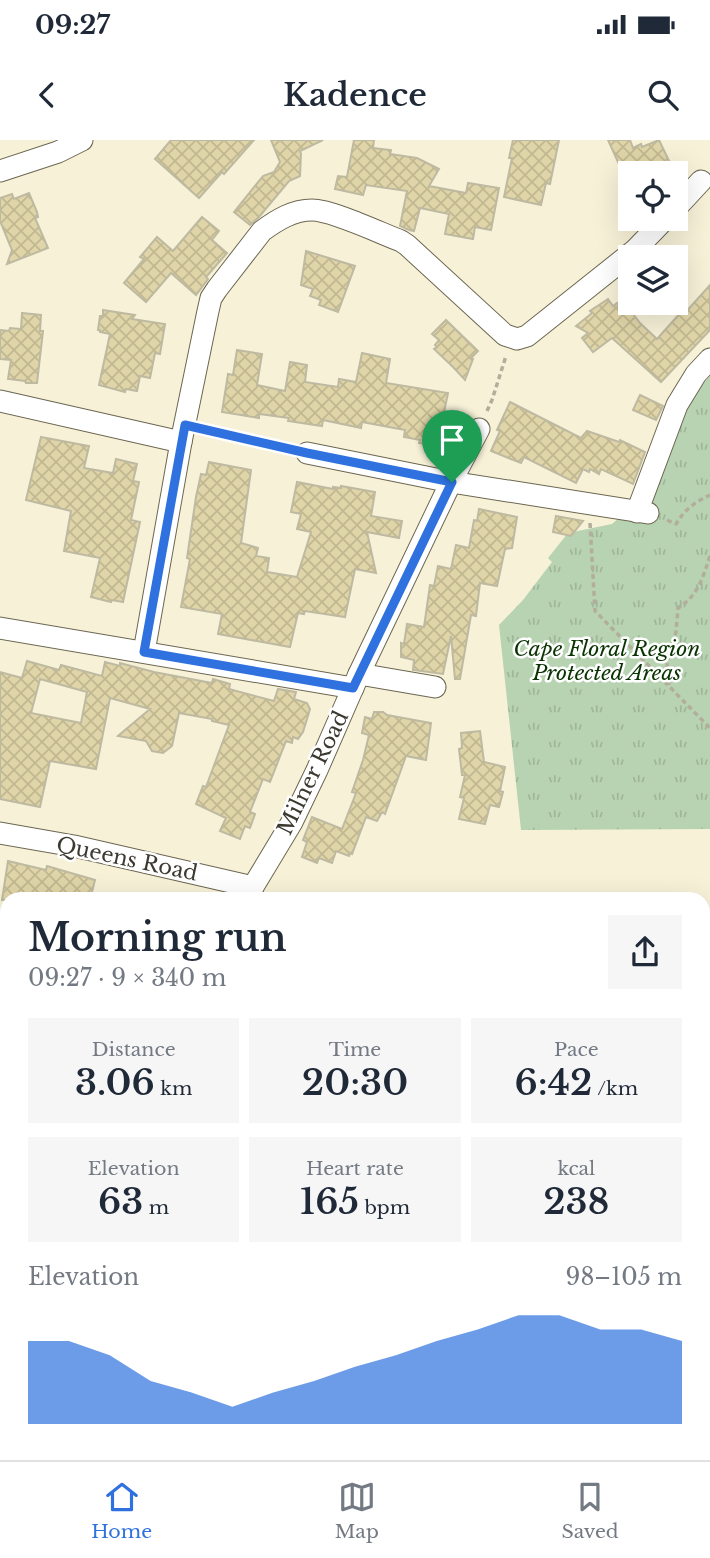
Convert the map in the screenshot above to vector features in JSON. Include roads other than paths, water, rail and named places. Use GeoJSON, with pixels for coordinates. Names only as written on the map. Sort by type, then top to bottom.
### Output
{"type":"FeatureCollection","features":[{"type":"Feature","properties":{"kind":"street"},"geometry":{"type":"LineString","coordinates":[[0,170],[58,152],[82,140]]}},
{"type":"Feature","properties":{"kind":"street"},"geometry":{"type":"LineString","coordinates":[[688,195],[701,181]]}},
{"type":"Feature","properties":{"kind":"street"},"geometry":{"type":"LineString","coordinates":[[144,652],[183,434],[211,298],[262,231],[281,218],[313,210],[325,212],[401,242],[505,335],[522,338],[635,250],[653,231]]}},
{"type":"Feature","properties":{"kind":"street"},"geometry":{"type":"LineString","coordinates":[[307,453],[452,482],[643,512],[677,405],[696,374],[710,359]]}},
{"type":"Feature","properties":{"kind":"street"},"geometry":{"type":"LineString","coordinates":[[0,401],[183,434]]}},
{"type":"Feature","properties":{"kind":"street","name":"Milner Road"},"geometry":{"type":"LineString","coordinates":[[250,892],[292,822],[356,681],[479,429]]}},
{"type":"Feature","properties":{"kind":"street"},"geometry":{"type":"LineString","coordinates":[[0,628],[144,652],[356,681],[435,687]]}},
{"type":"Feature","properties":{"kind":"street","name":"Queens Road"},"geometry":{"type":"LineString","coordinates":[[0,833],[74,846],[245,892]]}},
{"type":"Feature","properties":{"kind":"park label","name":"Cape Floral Region Protected Areas"},"geometry":{"type":"Point","coordinates":[607,661]}}]}
